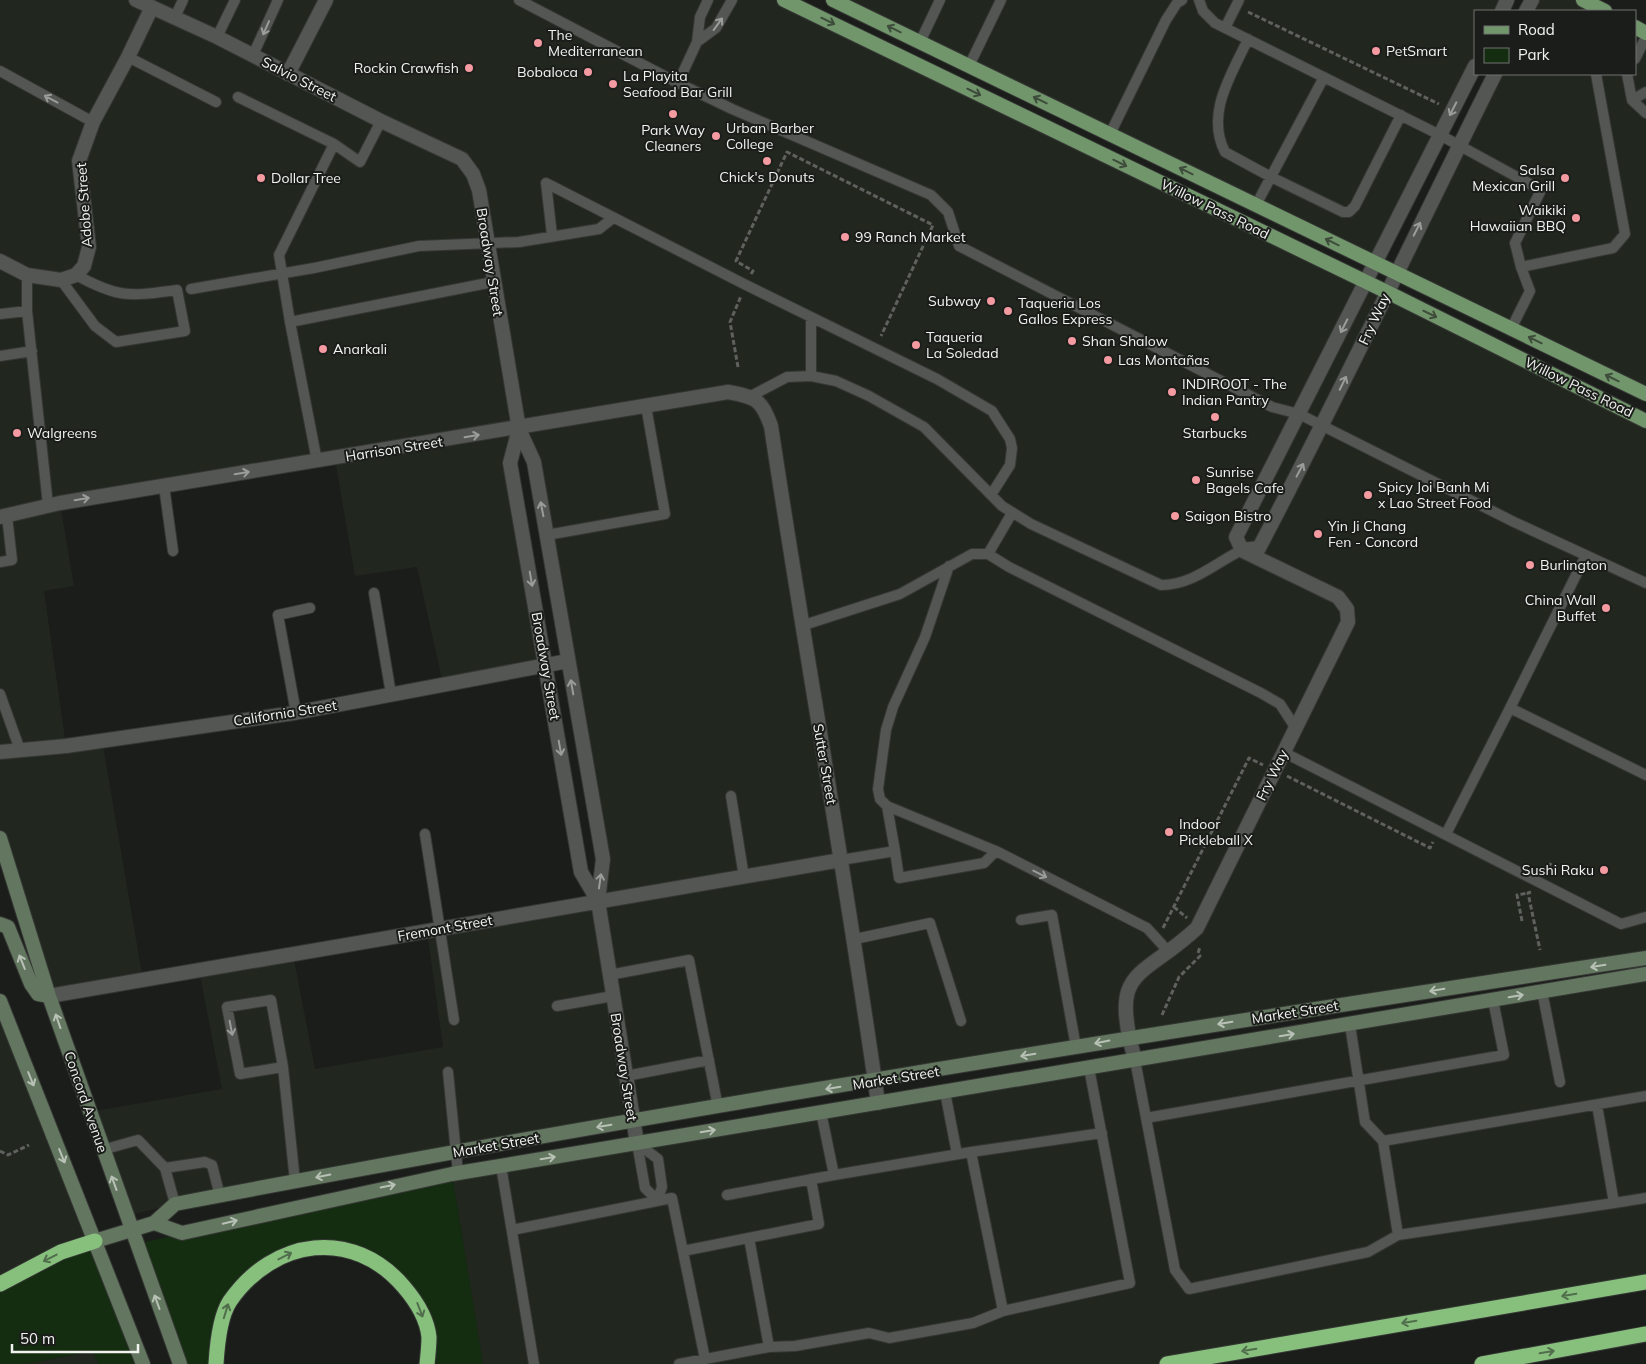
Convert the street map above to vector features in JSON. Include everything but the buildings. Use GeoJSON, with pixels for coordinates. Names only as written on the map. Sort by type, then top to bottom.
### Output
{"type":"FeatureCollection","features":[{"type":"Feature","properties":{"kind":"highway"},"geometry":{"type":"LineString","coordinates":[[0,1284],[61,1252],[95,1241]]}},
{"type":"Feature","properties":{"kind":"highway"},"geometry":{"type":"LineString","coordinates":[[216,1364],[217,1343],[229,1302],[256,1274],[287,1253],[323,1246],[361,1254],[391,1271],[419,1304],[429,1336],[427,1364]]}},
{"type":"Feature","properties":{"kind":"highway"},"geometry":{"type":"LineString","coordinates":[[1167,1364],[1646,1282]]}},
{"type":"Feature","properties":{"kind":"highway"},"geometry":{"type":"LineString","coordinates":[[1482,1364],[1646,1334]]}},
{"type":"Feature","properties":{"kind":"main road","name":"Willow Pass Road"},"geometry":{"type":"LineString","coordinates":[[784,0],[1642,418]]}},
{"type":"Feature","properties":{"kind":"main road","name":"Willow Pass Road"},"geometry":{"type":"LineString","coordinates":[[833,0],[1646,394]]}},
{"type":"Feature","properties":{"kind":"main road"},"geometry":{"type":"LineString","coordinates":[[1583,0],[1603,10]]}},
{"type":"Feature","properties":{"kind":"main road","name":"Concord Avenue"},"geometry":{"type":"LineString","coordinates":[[0,838],[49,996],[102,1150],[180,1364]]}},
{"type":"Feature","properties":{"kind":"main road"},"geometry":{"type":"LineString","coordinates":[[0,924],[8,927],[31,984],[38,994],[49,996]]}},
{"type":"Feature","properties":{"kind":"main road","name":"Market Street"},"geometry":{"type":"LineString","coordinates":[[175,1204],[455,1152],[1076,1048],[1129,1037],[1646,958]]}},
{"type":"Feature","properties":{"kind":"main road","name":"Market Street"},"geometry":{"type":"LineString","coordinates":[[154,1223],[182,1233],[389,1186],[458,1173],[1646,974]]}},
{"type":"Feature","properties":{"kind":"main road"},"geometry":{"type":"LineString","coordinates":[[0,1001],[143,1364]]}},
{"type":"Feature","properties":{"kind":"main road"},"geometry":{"type":"LineString","coordinates":[[95,1241],[154,1223],[175,1204]]}},
{"type":"Feature","properties":{"kind":"main road"},"geometry":{"type":"LineString","coordinates":[[136,1344],[136,1364]]}},
{"type":"Feature","properties":{"kind":"street","name":"Salvio Street"},"geometry":{"type":"LineString","coordinates":[[136,0],[218,37],[381,121],[462,159]]}},
{"type":"Feature","properties":{"kind":"street"},"geometry":{"type":"LineString","coordinates":[[288,74],[326,0]]}},
{"type":"Feature","properties":{"kind":"street","name":"Adobe Street"},"geometry":{"type":"LineString","coordinates":[[76,275],[84,266],[89,247],[79,161],[93,122],[152,7]]}},
{"type":"Feature","properties":{"kind":"street","name":"Fry Way"},"geometry":{"type":"LineString","coordinates":[[1135,1060],[1129,1037],[1125,999],[1128,985],[1143,969],[1168,950],[1184,941],[1197,928],[1348,622],[1347,609],[1338,597],[1242,550],[1236,537],[1474,68]]}},
{"type":"Feature","properties":{"kind":"street","name":"Fry Way"},"geometry":{"type":"LineString","coordinates":[[1242,550],[1259,548],[1322,427],[1395,273],[1494,75]]}},
{"type":"Feature","properties":{"kind":"street","name":"Broadway Street"},"geometry":{"type":"LineString","coordinates":[[462,159],[473,174],[479,190],[486,242],[519,428],[533,457],[547,535],[604,859],[598,901],[637,1143]]}},
{"type":"Feature","properties":{"kind":"street"},"geometry":{"type":"LineString","coordinates":[[0,261],[27,275],[61,280],[76,275]]}},
{"type":"Feature","properties":{"kind":"street","name":"Harrison Street"},"geometry":{"type":"LineString","coordinates":[[3,516],[48,505],[728,392],[751,396]]}},
{"type":"Feature","properties":{"kind":"street","name":"Sutter Street"},"geometry":{"type":"LineString","coordinates":[[751,396],[763,405],[771,426],[802,626],[855,940],[878,1103]]}},
{"type":"Feature","properties":{"kind":"street","name":"Broadway Street"},"geometry":{"type":"LineString","coordinates":[[519,428],[510,463],[581,872],[598,901]]}},
{"type":"Feature","properties":{"kind":"street","name":"California Street"},"geometry":{"type":"LineString","coordinates":[[0,752],[66,746],[296,713],[568,661]]}},
{"type":"Feature","properties":{"kind":"street","name":"Fremont Street"},"geometry":{"type":"LineString","coordinates":[[49,996],[842,860]]}},
{"type":"Feature","properties":{"kind":"lane"},"geometry":{"type":"LineString","coordinates":[[175,17],[183,0]]}},
{"type":"Feature","properties":{"kind":"lane"},"geometry":{"type":"LineString","coordinates":[[218,37],[235,0]]}},
{"type":"Feature","properties":{"kind":"lane"},"geometry":{"type":"LineString","coordinates":[[253,55],[278,0]]}},
{"type":"Feature","properties":{"kind":"lane"},"geometry":{"type":"LineString","coordinates":[[519,0],[732,109],[931,195],[948,212],[959,246],[1267,404],[1299,414],[1586,556],[1646,583]]}},
{"type":"Feature","properties":{"kind":"lane"},"geometry":{"type":"LineString","coordinates":[[678,83],[697,42],[700,17],[708,0]]}},
{"type":"Feature","properties":{"kind":"lane"},"geometry":{"type":"LineString","coordinates":[[697,42],[716,28],[732,0]]}},
{"type":"Feature","properties":{"kind":"lane"},"geometry":{"type":"LineString","coordinates":[[920,42],[940,0]]}},
{"type":"Feature","properties":{"kind":"lane"},"geometry":{"type":"LineString","coordinates":[[969,66],[1001,0]]}},
{"type":"Feature","properties":{"kind":"lane"},"geometry":{"type":"LineString","coordinates":[[1110,134],[1166,20],[1177,3],[1182,0]]}},
{"type":"Feature","properties":{"kind":"lane"},"geometry":{"type":"LineString","coordinates":[[1199,0],[1203,11],[1225,28],[1401,115],[1541,190],[1515,243],[1530,291],[1511,329]]}},
{"type":"Feature","properties":{"kind":"lane"},"geometry":{"type":"LineString","coordinates":[[1225,28],[1239,0]]}},
{"type":"Feature","properties":{"kind":"lane"},"geometry":{"type":"LineString","coordinates":[[1636,57],[1646,37]]}},
{"type":"Feature","properties":{"kind":"lane"},"geometry":{"type":"LineString","coordinates":[[1248,39],[1220,103],[1216,125],[1226,152],[1271,177],[1343,212],[1349,212],[1355,206],[1401,115]]}},
{"type":"Feature","properties":{"kind":"lane"},"geometry":{"type":"LineString","coordinates":[[128,57],[216,102]]}},
{"type":"Feature","properties":{"kind":"lane"},"geometry":{"type":"LineString","coordinates":[[0,71],[93,122]]}},
{"type":"Feature","properties":{"kind":"lane"},"geometry":{"type":"LineString","coordinates":[[1521,267],[1612,248],[1625,234],[1596,75]]}},
{"type":"Feature","properties":{"kind":"lane"},"geometry":{"type":"LineString","coordinates":[[1627,75],[1632,100],[1646,113]]}},
{"type":"Feature","properties":{"kind":"lane"},"geometry":{"type":"LineString","coordinates":[[1256,205],[1324,77]]}},
{"type":"Feature","properties":{"kind":"lane"},"geometry":{"type":"LineString","coordinates":[[1632,100],[1646,92]]}},
{"type":"Feature","properties":{"kind":"lane"},"geometry":{"type":"LineString","coordinates":[[238,96],[334,144],[360,162],[381,121]]}},
{"type":"Feature","properties":{"kind":"lane"},"geometry":{"type":"LineString","coordinates":[[317,461],[279,255],[334,144]]}},
{"type":"Feature","properties":{"kind":"lane"},"geometry":{"type":"LineString","coordinates":[[552,235],[546,183],[811,318],[937,379],[992,411],[1010,439],[1012,448],[1010,465],[991,495]]}},
{"type":"Feature","properties":{"kind":"lane"},"geometry":{"type":"LineString","coordinates":[[191,289],[282,274],[419,246],[519,242],[552,235],[599,229],[613,218]]}},
{"type":"Feature","properties":{"kind":"lane"},"geometry":{"type":"LineString","coordinates":[[27,275],[27,311],[48,505]]}},
{"type":"Feature","properties":{"kind":"lane"},"geometry":{"type":"LineString","coordinates":[[61,280],[95,326],[116,342],[185,331],[177,290],[131,296],[103,290],[76,275]]}},
{"type":"Feature","properties":{"kind":"lane"},"geometry":{"type":"LineString","coordinates":[[290,322],[493,282]]}},
{"type":"Feature","properties":{"kind":"lane"},"geometry":{"type":"LineString","coordinates":[[0,314],[27,311]]}},
{"type":"Feature","properties":{"kind":"lane"},"geometry":{"type":"LineString","coordinates":[[811,318],[811,376]]}},
{"type":"Feature","properties":{"kind":"lane"},"geometry":{"type":"LineString","coordinates":[[0,356],[32,351]]}},
{"type":"Feature","properties":{"kind":"lane"},"geometry":{"type":"LineString","coordinates":[[751,396],[787,377],[811,376],[836,381],[869,396],[924,427],[991,495],[1012,513],[1031,524],[1161,585],[1175,585],[1189,580],[1219,561],[1242,550]]}},
{"type":"Feature","properties":{"kind":"lane"},"geometry":{"type":"LineString","coordinates":[[547,535],[665,514],[646,406]]}},
{"type":"Feature","properties":{"kind":"lane"},"geometry":{"type":"LineString","coordinates":[[164,486],[173,551]]}},
{"type":"Feature","properties":{"kind":"lane"},"geometry":{"type":"LineString","coordinates":[[988,554],[1012,513]]}},
{"type":"Feature","properties":{"kind":"lane"},"geometry":{"type":"LineString","coordinates":[[0,562],[12,560],[3,516]]}},
{"type":"Feature","properties":{"kind":"lane"},"geometry":{"type":"LineString","coordinates":[[802,626],[900,594],[972,554],[988,554],[1009,567],[1261,693],[1280,704],[1295,727]]}},
{"type":"Feature","properties":{"kind":"lane"},"geometry":{"type":"LineString","coordinates":[[1443,832],[1510,708],[1586,556]]}},
{"type":"Feature","properties":{"kind":"lane"},"geometry":{"type":"LineString","coordinates":[[949,566],[925,637],[893,707],[886,730],[878,789],[880,798],[887,806],[996,851],[1147,928],[1168,950]]}},
{"type":"Feature","properties":{"kind":"lane"},"geometry":{"type":"LineString","coordinates":[[374,593],[391,694]]}},
{"type":"Feature","properties":{"kind":"lane"},"geometry":{"type":"LineString","coordinates":[[296,713],[278,614],[310,608]]}},
{"type":"Feature","properties":{"kind":"lane"},"geometry":{"type":"LineString","coordinates":[[0,694],[20,750]]}},
{"type":"Feature","properties":{"kind":"lane"},"geometry":{"type":"LineString","coordinates":[[1510,708],[1646,776]]}},
{"type":"Feature","properties":{"kind":"lane"},"geometry":{"type":"LineString","coordinates":[[1283,752],[1621,924],[1646,917]]}},
{"type":"Feature","properties":{"kind":"lane"},"geometry":{"type":"LineString","coordinates":[[732,796],[744,876]]}},
{"type":"Feature","properties":{"kind":"lane"},"geometry":{"type":"LineString","coordinates":[[887,806],[899,878],[984,863],[996,851]]}},
{"type":"Feature","properties":{"kind":"lane"},"geometry":{"type":"LineString","coordinates":[[425,834],[454,1020]]}},
{"type":"Feature","properties":{"kind":"lane"},"geometry":{"type":"LineString","coordinates":[[842,860],[895,851]]}},
{"type":"Feature","properties":{"kind":"lane"},"geometry":{"type":"LineString","coordinates":[[1021,920],[1052,916],[1076,1048]]}},
{"type":"Feature","properties":{"kind":"lane"},"geometry":{"type":"LineString","coordinates":[[855,940],[930,923],[961,1021]]}},
{"type":"Feature","properties":{"kind":"lane"},"geometry":{"type":"LineString","coordinates":[[609,975],[689,960],[718,1107]]}},
{"type":"Feature","properties":{"kind":"lane"},"geometry":{"type":"LineString","coordinates":[[1542,992],[1560,1082]]}},
{"type":"Feature","properties":{"kind":"lane"},"geometry":{"type":"LineString","coordinates":[[557,1006],[613,996]]}},
{"type":"Feature","properties":{"kind":"lane"},"geometry":{"type":"LineString","coordinates":[[283,1067],[240,1074],[227,1007],[271,1000],[283,1067],[295,1182]]}},
{"type":"Feature","properties":{"kind":"lane"},"geometry":{"type":"LineString","coordinates":[[1146,1118],[1504,1055],[1493,1000]]}},
{"type":"Feature","properties":{"kind":"lane"},"geometry":{"type":"LineString","coordinates":[[1350,1025],[1365,1122],[1383,1141],[1398,1235]]}},
{"type":"Feature","properties":{"kind":"lane"},"geometry":{"type":"LineString","coordinates":[[626,1076],[709,1060]]}},
{"type":"Feature","properties":{"kind":"lane"},"geometry":{"type":"LineString","coordinates":[[1135,1060],[1174,1270],[1189,1289],[1368,1252],[1398,1235],[1646,1198]]}},
{"type":"Feature","properties":{"kind":"lane"},"geometry":{"type":"LineString","coordinates":[[679,1364],[769,1347],[795,1346],[869,1333],[889,1338],[973,1322],[1004,1311],[1130,1283],[1090,1068]]}},
{"type":"Feature","properties":{"kind":"lane"},"geometry":{"type":"LineString","coordinates":[[448,1072],[458,1173]]}},
{"type":"Feature","properties":{"kind":"lane"},"geometry":{"type":"LineString","coordinates":[[946,1092],[957,1154]]}},
{"type":"Feature","properties":{"kind":"lane"},"geometry":{"type":"LineString","coordinates":[[1383,1141],[1646,1096]]}},
{"type":"Feature","properties":{"kind":"lane"},"geometry":{"type":"LineString","coordinates":[[1597,1105],[1614,1203]]}},
{"type":"Feature","properties":{"kind":"lane"},"geometry":{"type":"LineString","coordinates":[[821,1112],[834,1175]]}},
{"type":"Feature","properties":{"kind":"lane"},"geometry":{"type":"LineString","coordinates":[[728,1195],[957,1154],[1102,1133]]}},
{"type":"Feature","properties":{"kind":"lane"},"geometry":{"type":"LineString","coordinates":[[102,1150],[138,1140],[165,1168],[175,1204]]}},
{"type":"Feature","properties":{"kind":"lane"},"geometry":{"type":"LineString","coordinates":[[637,1143],[658,1159],[662,1187],[656,1200]]}},
{"type":"Feature","properties":{"kind":"lane"},"geometry":{"type":"LineString","coordinates":[[637,1143],[645,1188],[656,1200]]}},
{"type":"Feature","properties":{"kind":"lane"},"geometry":{"type":"LineString","coordinates":[[971,1152],[1004,1311]]}},
{"type":"Feature","properties":{"kind":"lane"},"geometry":{"type":"LineString","coordinates":[[165,1168],[205,1162],[212,1165],[220,1196]]}},
{"type":"Feature","properties":{"kind":"lane"},"geometry":{"type":"LineString","coordinates":[[501,1166],[534,1364]]}},
{"type":"Feature","properties":{"kind":"lane"},"geometry":{"type":"LineString","coordinates":[[683,1251],[819,1224],[811,1179]]}},
{"type":"Feature","properties":{"kind":"lane"},"geometry":{"type":"LineString","coordinates":[[512,1230],[672,1198],[705,1359]]}},
{"type":"Feature","properties":{"kind":"lane"},"geometry":{"type":"LineString","coordinates":[[749,1238],[769,1347]]}},
{"type":"Feature","properties":{"kind":"path"},"geometry":{"type":"LineString","coordinates":[[1248,12],[1439,104]]}},
{"type":"Feature","properties":{"kind":"path"},"geometry":{"type":"LineString","coordinates":[[738,368],[730,322],[753,271],[736,261],[787,152],[934,225],[881,336]]}},
{"type":"Feature","properties":{"kind":"path"},"geometry":{"type":"LineString","coordinates":[[1154,935],[1164,927],[1249,758],[1430,848],[1443,832]]}},
{"type":"Feature","properties":{"kind":"path"},"geometry":{"type":"LineString","coordinates":[[1522,921],[1517,895],[1536,891],[1551,862]]}},
{"type":"Feature","properties":{"kind":"path"},"geometry":{"type":"LineString","coordinates":[[1528,893],[1540,950]]}},
{"type":"Feature","properties":{"kind":"path"},"geometry":{"type":"LineString","coordinates":[[0,1151],[8,1155],[29,1145]]}},
{"type":"Feature","properties":{"kind":"shaded area"},"geometry":{"type":"Polygon","coordinates":[[[0,0],[794,0],[1646,421],[1646,958],[1129,1037],[175,1204],[126,1216],[89,1112],[222,1089],[199,970],[293,954],[315,1069],[443,1047],[427,931],[597,901],[603,859],[547,535],[519,429],[510,463],[546,665],[443,684],[417,567],[355,576],[335,459],[60,503],[74,586],[44,591],[66,746],[102,740],[143,980],[49,996],[0,838],[0,0]]]}},
{"type":"Feature","properties":{"kind":"shaded area"},"geometry":{"type":"Polygon","coordinates":[[[833,0],[1507,0],[1502,10],[1474,10],[1474,67],[1376,263],[833,0]]]}},
{"type":"Feature","properties":{"kind":"shaded area"},"geometry":{"type":"Polygon","coordinates":[[[1532,0],[1583,0],[1603,10],[1527,10],[1532,0]]]}},
{"type":"Feature","properties":{"kind":"shaded area"},"geometry":{"type":"Polygon","coordinates":[[[1636,28],[1646,33],[1646,394],[1395,273],[1494,75],[1636,75],[1636,28]]]}},
{"type":"Feature","properties":{"kind":"shaded area"},"geometry":{"type":"Polygon","coordinates":[[[1646,974],[1646,1282],[1167,1364],[483,1364],[452,1174],[1646,974]]]}},
{"type":"Feature","properties":{"kind":"shaded area"},"geometry":{"type":"Polygon","coordinates":[[[0,1001],[95,1241],[0,1284],[0,1001]]]}},
{"type":"Feature","properties":{"kind":"shaded area"},"geometry":{"type":"Polygon","coordinates":[[[94,1351],[99,1364],[26,1364],[94,1351]]]}},
{"type":"Feature","properties":{"kind":"green space"},"geometry":{"type":"Polygon","coordinates":[[[452,1174],[483,1364],[427,1364],[419,1304],[361,1254],[287,1253],[229,1302],[216,1364],[180,1364],[136,1244],[452,1174]]]}},
{"type":"Feature","properties":{"kind":"green space"},"geometry":{"type":"Polygon","coordinates":[[[95,1241],[136,1344],[136,1364],[99,1364],[93,1351],[26,1364],[0,1364],[0,1284],[95,1241]]]}},
{"type":"Feature","properties":{"kind":"place","name":"The Mediterranean"},"geometry":{"type":"Point","coordinates":[538,43]}},
{"type":"Feature","properties":{"kind":"place","name":"PetSmart"},"geometry":{"type":"Point","coordinates":[1376,51]}},
{"type":"Feature","properties":{"kind":"place","name":"Rockin Crawfish"},"geometry":{"type":"Point","coordinates":[469,68]}},
{"type":"Feature","properties":{"kind":"place","name":"Bobaloca"},"geometry":{"type":"Point","coordinates":[588,72]}},
{"type":"Feature","properties":{"kind":"place","name":"La Playita Seafood Bar Grill"},"geometry":{"type":"Point","coordinates":[613,84]}},
{"type":"Feature","properties":{"kind":"place","name":"Park Way Cleaners"},"geometry":{"type":"Point","coordinates":[673,114]}},
{"type":"Feature","properties":{"kind":"place","name":"Urban Barber College"},"geometry":{"type":"Point","coordinates":[716,136]}},
{"type":"Feature","properties":{"kind":"place","name":"Chick's Donuts"},"geometry":{"type":"Point","coordinates":[767,161]}},
{"type":"Feature","properties":{"kind":"place","name":"Dollar Tree"},"geometry":{"type":"Point","coordinates":[261,178]}},
{"type":"Feature","properties":{"kind":"place","name":"Salsa Mexican Grill"},"geometry":{"type":"Point","coordinates":[1565,178]}},
{"type":"Feature","properties":{"kind":"place","name":"Waikiki Hawaiian BBQ"},"geometry":{"type":"Point","coordinates":[1576,218]}},
{"type":"Feature","properties":{"kind":"place","name":"99 Ranch Market"},"geometry":{"type":"Point","coordinates":[845,237]}},
{"type":"Feature","properties":{"kind":"place","name":"Subway"},"geometry":{"type":"Point","coordinates":[991,301]}},
{"type":"Feature","properties":{"kind":"place","name":"Taqueria Los Gallos Express"},"geometry":{"type":"Point","coordinates":[1008,311]}},
{"type":"Feature","properties":{"kind":"place","name":"Shan Shalow"},"geometry":{"type":"Point","coordinates":[1072,341]}},
{"type":"Feature","properties":{"kind":"place","name":"Taqueria La Soledad"},"geometry":{"type":"Point","coordinates":[916,345]}},
{"type":"Feature","properties":{"kind":"place","name":"Anarkali"},"geometry":{"type":"Point","coordinates":[323,349]}},
{"type":"Feature","properties":{"kind":"place","name":"Las Montañas"},"geometry":{"type":"Point","coordinates":[1108,360]}},
{"type":"Feature","properties":{"kind":"place","name":"INDIROOT - The Indian Pantry"},"geometry":{"type":"Point","coordinates":[1172,392]}},
{"type":"Feature","properties":{"kind":"place","name":"Starbucks"},"geometry":{"type":"Point","coordinates":[1215,417]}},
{"type":"Feature","properties":{"kind":"place","name":"Walgreens"},"geometry":{"type":"Point","coordinates":[17,433]}},
{"type":"Feature","properties":{"kind":"place","name":"Sunrise Bagels Cafe"},"geometry":{"type":"Point","coordinates":[1196,480]}},
{"type":"Feature","properties":{"kind":"place","name":"Spicy Joi Banh Mi x Lao Street Food"},"geometry":{"type":"Point","coordinates":[1368,495]}},
{"type":"Feature","properties":{"kind":"place","name":"Saigon Bistro"},"geometry":{"type":"Point","coordinates":[1175,516]}},
{"type":"Feature","properties":{"kind":"place","name":"Yin Ji Chang Fen - Concord"},"geometry":{"type":"Point","coordinates":[1318,534]}},
{"type":"Feature","properties":{"kind":"place","name":"Burlington"},"geometry":{"type":"Point","coordinates":[1530,565]}},
{"type":"Feature","properties":{"kind":"place","name":"China Wall Buffet"},"geometry":{"type":"Point","coordinates":[1606,608]}},
{"type":"Feature","properties":{"kind":"place","name":"Indoor Pickleball X"},"geometry":{"type":"Point","coordinates":[1169,832]}},
{"type":"Feature","properties":{"kind":"place","name":"Sushi Raku"},"geometry":{"type":"Point","coordinates":[1604,870]}}]}
